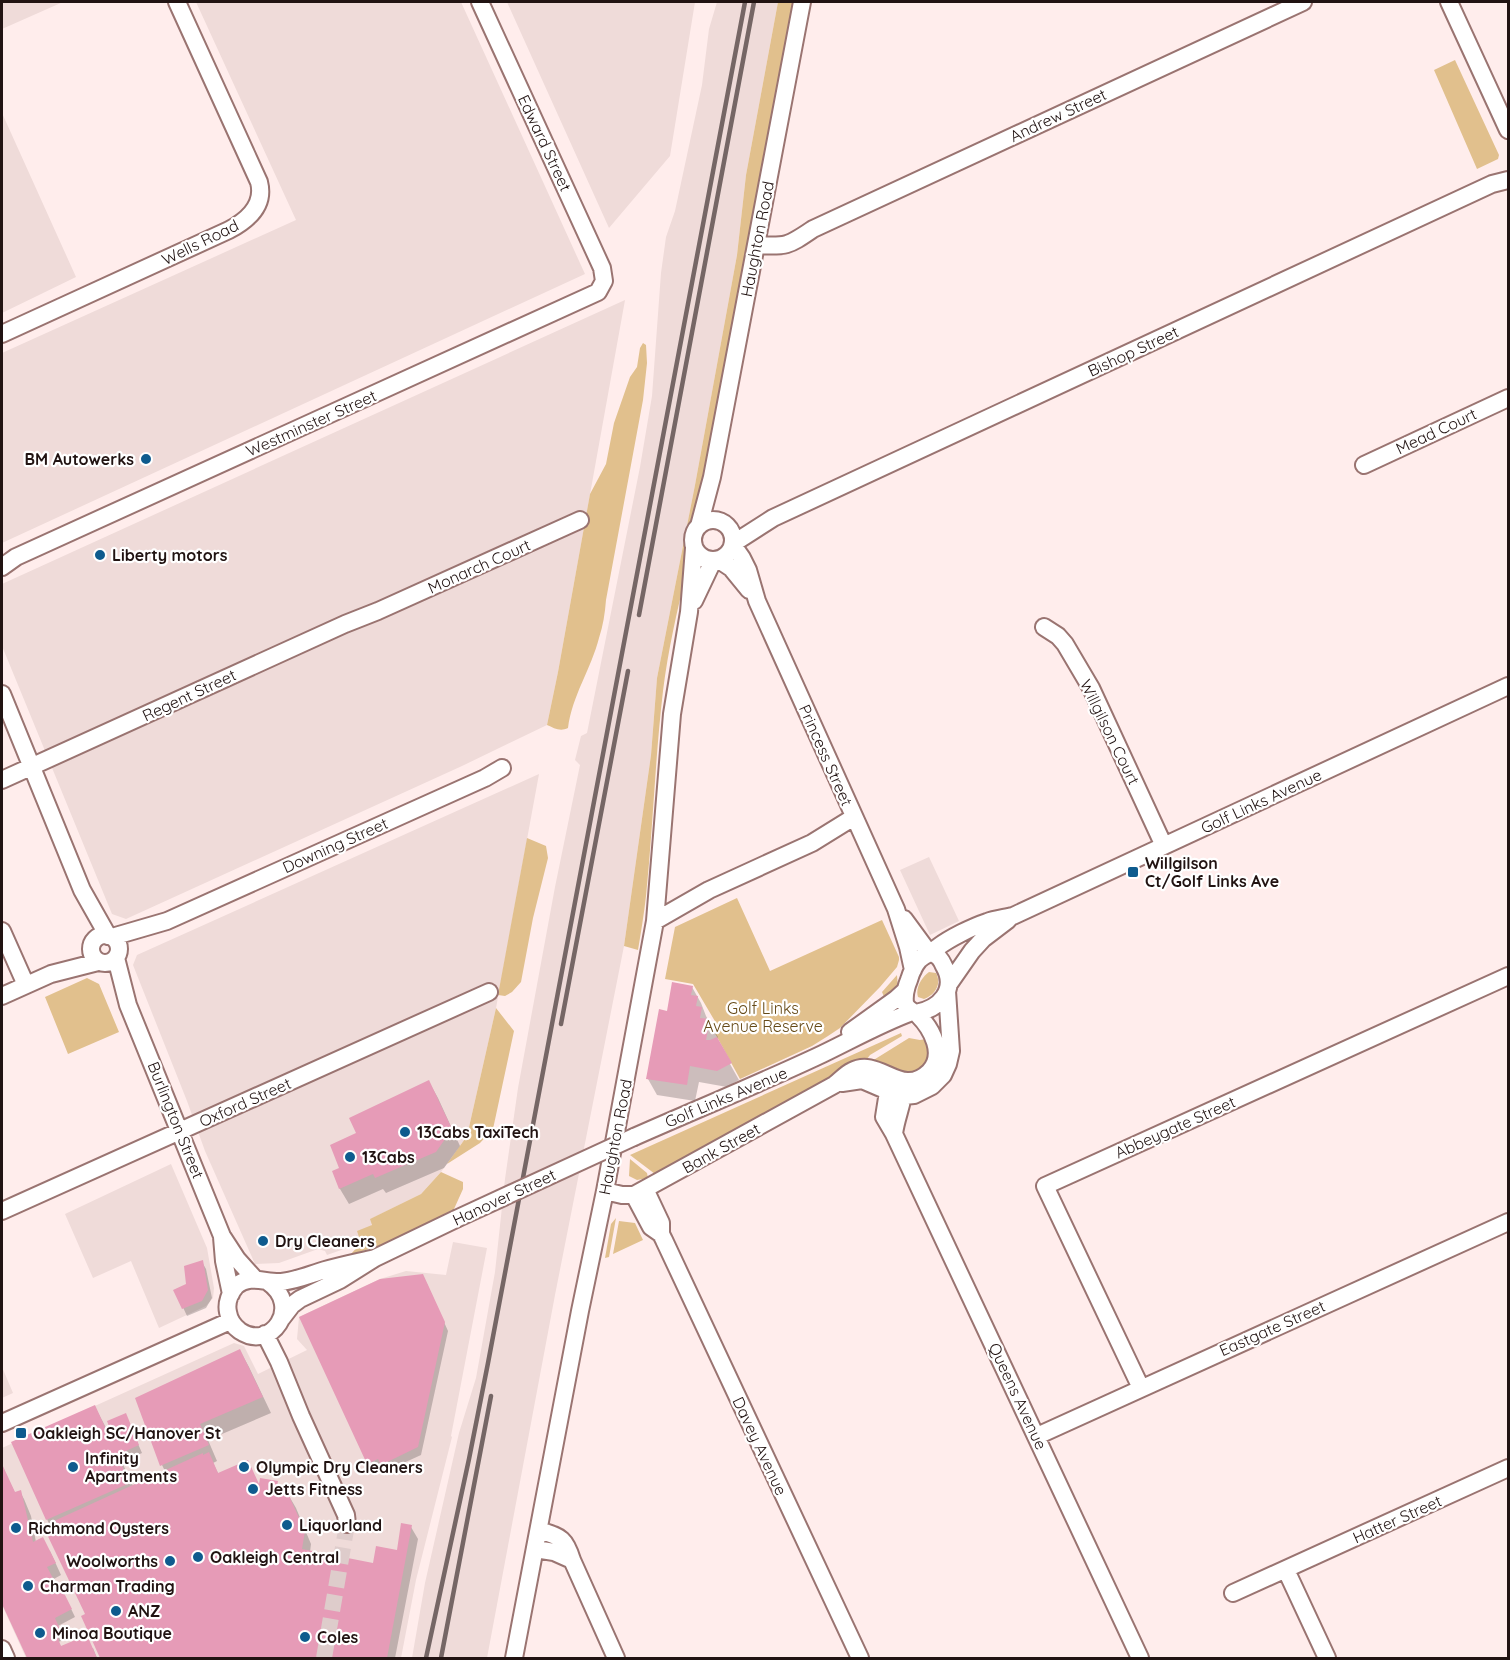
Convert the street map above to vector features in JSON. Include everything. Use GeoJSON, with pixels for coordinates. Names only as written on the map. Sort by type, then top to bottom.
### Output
{"type":"FeatureCollection","features":[{"type":"Feature","properties":{"kind":"street","name":"Wells Road"},"geometry":{"type":"LineString","coordinates":[[2,334],[237,226],[247,219],[258,203],[261,192],[259,182],[177,2]]}},
{"type":"Feature","properties":{"kind":"street","name":"Edward Street"},"geometry":{"type":"LineString","coordinates":[[480,2],[597,258],[604,275],[603,285]]}},
{"type":"Feature","properties":{"kind":"street","name":"Haughton Road"},"geometry":{"type":"LineString","coordinates":[[699,526],[712,477],[802,2]]}},
{"type":"Feature","properties":{"kind":"street","name":"Andrew Street"},"geometry":{"type":"LineString","coordinates":[[757,239],[813,229],[1303,2]]}},
{"type":"Feature","properties":{"kind":"street"},"geometry":{"type":"LineString","coordinates":[[1449,2],[1509,130]]}},
{"type":"Feature","properties":{"kind":"street","name":"Bishop Street"},"geometry":{"type":"LineString","coordinates":[[730,534],[773,518],[1500,182],[1509,172]]}},
{"type":"Feature","properties":{"kind":"street","name":"Westminster Street"},"geometry":{"type":"LineString","coordinates":[[2,567],[9,559],[594,296],[603,285]]}},
{"type":"Feature","properties":{"kind":"street","name":"Mead Court"},"geometry":{"type":"LineString","coordinates":[[1364,465],[1509,398]]}},
{"type":"Feature","properties":{"kind":"street","name":"Haughton Road"},"geometry":{"type":"LineString","coordinates":[[712,477],[730,534]]}},
{"type":"Feature","properties":{"kind":"street","name":"Monarch Court"},"geometry":{"type":"LineString","coordinates":[[378,611],[580,520]]}},
{"type":"Feature","properties":{"kind":"street"},"geometry":{"type":"LineString","coordinates":[[710,520],[730,534],[726,557],[716,561],[702,557],[694,548],[693,536],[699,526],[710,520]]}},
{"type":"Feature","properties":{"kind":"street","name":"Princess Street"},"geometry":{"type":"LineString","coordinates":[[730,534],[748,570],[756,601],[896,909],[913,970]]}},
{"type":"Feature","properties":{"kind":"street","name":"Haughton Road"},"geometry":{"type":"LineString","coordinates":[[514,1659],[656,921],[672,714],[689,612],[694,548]]}},
{"type":"Feature","properties":{"kind":"street","name":"Haughton Road"},"geometry":{"type":"LineString","coordinates":[[689,612],[716,561]]}},
{"type":"Feature","properties":{"kind":"street","name":"Princess Street"},"geometry":{"type":"LineString","coordinates":[[716,561],[731,568],[737,574],[756,601]]}},
{"type":"Feature","properties":{"kind":"street","name":"Regent Street"},"geometry":{"type":"LineString","coordinates":[[2,780],[378,611]]}},
{"type":"Feature","properties":{"kind":"street","name":"Willgilson Court"},"geometry":{"type":"LineString","coordinates":[[1044,627],[1058,636],[1065,644],[1086,680],[1164,846]]}},
{"type":"Feature","properties":{"kind":"street","name":"Golf Links Avenue"},"geometry":{"type":"LineString","coordinates":[[930,953],[987,922],[1013,916],[1509,686]]}},
{"type":"Feature","properties":{"kind":"street","name":"Burlington Street"},"geometry":{"type":"LineString","coordinates":[[2,694],[222,1236],[235,1255],[261,1280]]}},
{"type":"Feature","properties":{"kind":"street","name":"Downing Street"},"geometry":{"type":"LineString","coordinates":[[2,996],[485,778],[502,768]]}},
{"type":"Feature","properties":{"kind":"street"},"geometry":{"type":"LineString","coordinates":[[656,921],[709,890],[857,823]]}},
{"type":"Feature","properties":{"kind":"street"},"geometry":{"type":"LineString","coordinates":[[658,900],[709,890]]}},
{"type":"Feature","properties":{"kind":"street","name":"Princess Street"},"geometry":{"type":"LineString","coordinates":[[896,909],[930,953]]}},
{"type":"Feature","properties":{"kind":"street","name":"Golf Links Avenue"},"geometry":{"type":"LineString","coordinates":[[948,988],[965,959],[1013,916]]}},
{"type":"Feature","properties":{"kind":"street"},"geometry":{"type":"LineString","coordinates":[[2,931],[26,985]]}},
{"type":"Feature","properties":{"kind":"street"},"geometry":{"type":"LineString","coordinates":[[930,953],[939,958],[949,976],[951,1051],[943,1075],[932,1086],[914,1095],[899,1088],[928,1072],[935,1062],[937,1053],[932,1034],[914,1012],[908,1009],[905,1002],[906,990],[913,970],[918,961],[930,953]]}},
{"type":"Feature","properties":{"kind":"street","name":"Abbeygate Street"},"geometry":{"type":"LineString","coordinates":[[1141,1388],[1046,1186],[1509,976]]}},
{"type":"Feature","properties":{"kind":"street"},"geometry":{"type":"LineString","coordinates":[[914,1012],[926,1011],[937,1006],[948,988]]}},
{"type":"Feature","properties":{"kind":"street","name":"Golf Links Avenue"},"geometry":{"type":"LineString","coordinates":[[818,1056],[906,990]]}},
{"type":"Feature","properties":{"kind":"street","name":"Oxford Street"},"geometry":{"type":"LineString","coordinates":[[2,1211],[489,992]]}},
{"type":"Feature","properties":{"kind":"street","name":"Golf Links Avenue"},"geometry":{"type":"LineString","coordinates":[[634,1137],[818,1056],[891,1020],[914,1012]]}},
{"type":"Feature","properties":{"kind":"street","name":"Bank Street"},"geometry":{"type":"LineString","coordinates":[[640,1192],[834,1085],[862,1080],[899,1088]]}},
{"type":"Feature","properties":{"kind":"street","name":"Queens Avenue"},"geometry":{"type":"LineString","coordinates":[[899,1088],[887,1098],[884,1117],[1037,1436],[1140,1659]]}},
{"type":"Feature","properties":{"kind":"street","name":"Hanover Street"},"geometry":{"type":"LineString","coordinates":[[282,1319],[292,1305],[300,1299],[340,1280],[375,1258],[634,1137]]}},
{"type":"Feature","properties":{"kind":"street"},"geometry":{"type":"LineString","coordinates":[[605,1191],[622,1195],[640,1192]]}},
{"type":"Feature","properties":{"kind":"street","name":"Davey Avenue"},"geometry":{"type":"LineString","coordinates":[[640,1192],[661,1223],[661,1234],[860,1659]]}},
{"type":"Feature","properties":{"kind":"street","name":"Eastgate Street"},"geometry":{"type":"LineString","coordinates":[[1037,1436],[1509,1221]]}},
{"type":"Feature","properties":{"kind":"street","name":"Burlington Street"},"geometry":{"type":"LineString","coordinates":[[222,1236],[224,1261],[231,1294]]}},
{"type":"Feature","properties":{"kind":"street","name":"Hanover Street"},"geometry":{"type":"LineString","coordinates":[[261,1280],[283,1282],[375,1258]]}},
{"type":"Feature","properties":{"kind":"street"},"geometry":{"type":"LineString","coordinates":[[261,1280],[275,1287],[284,1302],[284,1311],[278,1326],[265,1335],[249,1335],[241,1332],[230,1321],[228,1302],[231,1294],[245,1281],[261,1280]]}},
{"type":"Feature","properties":{"kind":"street"},"geometry":{"type":"LineString","coordinates":[[2,1423],[230,1321]]}},
{"type":"Feature","properties":{"kind":"street"},"geometry":{"type":"LineString","coordinates":[[265,1335],[346,1515],[347,1524]]}},
{"type":"Feature","properties":{"kind":"street","name":"Hatter Street"},"geometry":{"type":"LineString","coordinates":[[1233,1593],[1509,1468]]}},
{"type":"Feature","properties":{"kind":"street"},"geometry":{"type":"LineString","coordinates":[[539,1530],[555,1535],[568,1546],[616,1659]]}},
{"type":"Feature","properties":{"kind":"street"},"geometry":{"type":"LineString","coordinates":[[535,1549],[554,1552],[572,1560]]}},
{"type":"Feature","properties":{"kind":"street"},"geometry":{"type":"LineString","coordinates":[[1286,1570],[1327,1659]]}},
{"type":"Feature","properties":{"kind":"street"},"geometry":{"type":"LineString","coordinates":[[2,1649],[6,1659]]}},
{"type":"Feature","properties":{"kind":"shaded area"},"geometry":{"type":"Polygon","coordinates":[[[2,2],[63,2],[2,29],[2,2]]]}},
{"type":"Feature","properties":{"kind":"shaded area"},"geometry":{"type":"Polygon","coordinates":[[[196,2],[461,2],[585,274],[2,543],[2,353],[296,220],[196,2]]]}},
{"type":"Feature","properties":{"kind":"shaded area"},"geometry":{"type":"Polygon","coordinates":[[[507,2],[695,2],[670,156],[609,228],[507,2]]]}},
{"type":"Feature","properties":{"kind":"shaded area"},"geometry":{"type":"Polygon","coordinates":[[[717,2],[778,2],[746,175],[737,255],[657,678],[651,755],[624,946],[555,1295],[487,1658],[412,1658],[425,1583],[459,1433],[476,1378],[495,1272],[518,1088],[580,765],[575,760],[581,736],[587,733],[652,396],[661,273],[666,237],[675,211],[702,85],[709,29],[717,2]]]}},
{"type":"Feature","properties":{"kind":"shaded area"},"geometry":{"type":"Polygon","coordinates":[[[2,113],[76,277],[2,313],[2,113]]]}},
{"type":"Feature","properties":{"kind":"shaded area"},"geometry":{"type":"Polygon","coordinates":[[[625,300],[547,725],[126,919],[112,914],[2,646],[2,584],[625,300]]]}},
{"type":"Feature","properties":{"kind":"shaded area"},"geometry":{"type":"Polygon","coordinates":[[[539,774],[496,1008],[467,1136],[441,1172],[421,1194],[371,1219],[372,1224],[361,1243],[327,1255],[325,1251],[318,1249],[279,1263],[255,1264],[205,1151],[133,965],[137,955],[539,774]]]}},
{"type":"Feature","properties":{"kind":"shaded area"},"geometry":{"type":"Polygon","coordinates":[[[929,857],[959,921],[930,935],[900,870],[929,857]]]}},
{"type":"Feature","properties":{"kind":"shaded area"},"geometry":{"type":"Polygon","coordinates":[[[171,1164],[207,1248],[214,1288],[213,1298],[206,1306],[159,1328],[131,1261],[93,1278],[65,1214],[171,1164]]]}},
{"type":"Feature","properties":{"kind":"shaded area"},"geometry":{"type":"Polygon","coordinates":[[[453,1242],[487,1248],[452,1437],[416,1580],[401,1658],[26,1658],[2,1605],[2,1448],[234,1343],[244,1346],[258,1374],[307,1350],[297,1339],[299,1317],[380,1279],[406,1271],[446,1275],[453,1242]]]}},
{"type":"Feature","properties":{"kind":"shaded area"},"geometry":{"type":"Polygon","coordinates":[[[2,1367],[13,1393],[2,1398],[2,1367]]]}},
{"type":"Feature","properties":{"kind":"green space"},"geometry":{"type":"Polygon","coordinates":[[[778,2],[795,2],[722,388],[694,522],[689,535],[688,564],[667,661],[660,717],[646,896],[638,950],[624,946],[651,755],[657,678],[737,255],[746,175],[778,2]]]}},
{"type":"Feature","properties":{"kind":"green space"},"geometry":{"type":"Polygon","coordinates":[[[1455,60],[1499,155],[1498,159],[1477,169],[1434,70],[1455,60]]]}},
{"type":"Feature","properties":{"kind":"green space"},"geometry":{"type":"Polygon","coordinates":[[[643,343],[646,345],[647,363],[643,400],[603,624],[596,649],[573,705],[568,728],[557,729],[547,725],[590,494],[606,464],[614,423],[630,377],[637,367],[643,343]]]}},
{"type":"Feature","properties":{"kind":"green space"},"geometry":{"type":"Polygon","coordinates":[[[527,838],[546,846],[548,858],[533,918],[521,982],[505,996],[498,995],[527,838]]]}},
{"type":"Feature","properties":{"kind":"green space","name":"Golf Links Avenue Reserve"},"geometry":{"type":"Polygon","coordinates":[[[737,898],[770,971],[882,920],[899,957],[897,967],[840,1028],[812,1046],[740,1079],[711,1026],[716,1023],[693,984],[665,979],[675,927],[737,898]]]}},
{"type":"Feature","properties":{"kind":"green space"},"geometry":{"type":"Polygon","coordinates":[[[929,972],[936,973],[938,985],[934,992],[924,999],[918,997],[917,990],[929,972]]]}},
{"type":"Feature","properties":{"kind":"green space"},"geometry":{"type":"Polygon","coordinates":[[[897,975],[898,989],[885,999],[882,992],[897,975]]]}},
{"type":"Feature","properties":{"kind":"green space"},"geometry":{"type":"Polygon","coordinates":[[[87,978],[99,984],[119,1032],[68,1054],[45,997],[87,978]]]}},
{"type":"Feature","properties":{"kind":"green space"},"geometry":{"type":"Polygon","coordinates":[[[496,1008],[514,1031],[493,1129],[480,1143],[447,1164],[467,1136],[496,1008]]]}},
{"type":"Feature","properties":{"kind":"green space"},"geometry":{"type":"Polygon","coordinates":[[[901,1033],[902,1036],[870,1055],[867,1061],[655,1174],[630,1155],[901,1033]]]}},
{"type":"Feature","properties":{"kind":"green space"},"geometry":{"type":"Polygon","coordinates":[[[909,1038],[926,1039],[929,1044],[929,1056],[919,1070],[905,1074],[872,1061],[909,1038]]]}},
{"type":"Feature","properties":{"kind":"green space"},"geometry":{"type":"Polygon","coordinates":[[[630,1159],[647,1173],[648,1178],[637,1180],[629,1176],[630,1159]]]}},
{"type":"Feature","properties":{"kind":"green space"},"geometry":{"type":"Polygon","coordinates":[[[441,1172],[463,1182],[463,1189],[454,1209],[394,1241],[350,1255],[361,1243],[357,1231],[372,1225],[370,1219],[421,1194],[441,1172]]]}},
{"type":"Feature","properties":{"kind":"green space"},"geometry":{"type":"Polygon","coordinates":[[[616,1218],[609,1257],[605,1258],[611,1224],[616,1218]]]}},
{"type":"Feature","properties":{"kind":"green space"},"geometry":{"type":"Polygon","coordinates":[[[619,1221],[635,1223],[643,1240],[613,1254],[619,1221]]]}},
{"type":"Feature","properties":{"kind":"building"},"geometry":{"type":"Polygon","coordinates":[[[672,982],[693,986],[691,995],[698,996],[696,1006],[702,1007],[700,1018],[710,1019],[706,1040],[717,1037],[732,1063],[717,1071],[690,1066],[687,1085],[646,1079],[659,1009],[667,1011],[672,982]]]}},
{"type":"Feature","properties":{"kind":"building"},"geometry":{"type":"Polygon","coordinates":[[[429,1080],[452,1129],[436,1152],[375,1178],[373,1174],[339,1189],[332,1171],[339,1168],[330,1145],[356,1133],[349,1118],[429,1080]]]}},
{"type":"Feature","properties":{"kind":"building"},"geometry":{"type":"Polygon","coordinates":[[[203,1260],[208,1290],[202,1301],[182,1309],[173,1290],[186,1284],[184,1266],[203,1260]]]}},
{"type":"Feature","properties":{"kind":"building"},"geometry":{"type":"Polygon","coordinates":[[[423,1274],[445,1322],[418,1447],[381,1465],[378,1459],[367,1464],[299,1317],[380,1279],[423,1274]]]}},
{"type":"Feature","properties":{"kind":"building"},"geometry":{"type":"Polygon","coordinates":[[[240,1349],[263,1397],[200,1424],[209,1445],[160,1466],[135,1398],[240,1349]]]}},
{"type":"Feature","properties":{"kind":"building","name":"Infinity Apartments"},"geometry":{"type":"Polygon","coordinates":[[[95,1405],[110,1438],[113,1437],[107,1421],[126,1413],[139,1445],[117,1455],[130,1483],[46,1520],[11,1442],[95,1405]]]}},
{"type":"Feature","properties":{"kind":"building","name":"Oakleigh Central"},"geometry":{"type":"Polygon","coordinates":[[[209,1452],[218,1473],[248,1460],[259,1484],[260,1478],[278,1481],[275,1495],[280,1496],[281,1493],[290,1495],[305,1531],[302,1549],[373,1563],[376,1546],[397,1550],[401,1523],[412,1525],[387,1658],[100,1658],[81,1616],[85,1614],[43,1526],[209,1452]]]}},
{"type":"Feature","properties":{"kind":"building"},"geometry":{"type":"Polygon","coordinates":[[[2,1464],[15,1492],[21,1490],[33,1542],[43,1537],[56,1563],[47,1567],[55,1582],[58,1581],[72,1609],[55,1618],[61,1632],[56,1634],[61,1646],[87,1635],[97,1658],[27,1658],[2,1604],[2,1464]]]}},
{"type":"Feature","properties":{"kind":"tunnel"},"geometry":{"type":"LineString","coordinates":[[324,1658],[347,1524]]}},
{"type":"Feature","properties":{"kind":"railway"},"geometry":{"type":"LineString","coordinates":[[426,1658],[488,1363],[745,2]]}},
{"type":"Feature","properties":{"kind":"railway"},"geometry":{"type":"LineString","coordinates":[[639,615],[754,2]]}},
{"type":"Feature","properties":{"kind":"railway"},"geometry":{"type":"LineString","coordinates":[[561,1024],[628,671]]}},
{"type":"Feature","properties":{"kind":"railway"},"geometry":{"type":"LineString","coordinates":[[441,1658],[491,1396]]}},
{"type":"Feature","properties":{"kind":"place","name":"BM Autowerks"},"geometry":{"type":"Point","coordinates":[146,459]}},
{"type":"Feature","properties":{"kind":"place","name":"Liberty motors"},"geometry":{"type":"Point","coordinates":[100,555]}},
{"type":"Feature","properties":{"kind":"place","name":"Willgilson Ct/Golf Links Ave"},"geometry":{"type":"Point","coordinates":[1133,872]}},
{"type":"Feature","properties":{"kind":"place","name":"13Cabs TaxiTech"},"geometry":{"type":"Point","coordinates":[405,1132]}},
{"type":"Feature","properties":{"kind":"place","name":"13Cabs"},"geometry":{"type":"Point","coordinates":[350,1157]}},
{"type":"Feature","properties":{"kind":"place","name":"Dry Cleaners"},"geometry":{"type":"Point","coordinates":[263,1241]}},
{"type":"Feature","properties":{"kind":"place","name":"Oakleigh SC/Hanover St"},"geometry":{"type":"Point","coordinates":[21,1433]}},
{"type":"Feature","properties":{"kind":"place","name":"Infinity Apartments"},"geometry":{"type":"Point","coordinates":[73,1467]}},
{"type":"Feature","properties":{"kind":"place","name":"Olympic Dry Cleaners"},"geometry":{"type":"Point","coordinates":[244,1467]}},
{"type":"Feature","properties":{"kind":"place","name":"Jetts Fitness"},"geometry":{"type":"Point","coordinates":[253,1489]}},
{"type":"Feature","properties":{"kind":"place","name":"Liquorland"},"geometry":{"type":"Point","coordinates":[287,1525]}},
{"type":"Feature","properties":{"kind":"place","name":"Richmond Oysters"},"geometry":{"type":"Point","coordinates":[16,1528]}},
{"type":"Feature","properties":{"kind":"place","name":"Oakleigh Central"},"geometry":{"type":"Point","coordinates":[198,1557]}},
{"type":"Feature","properties":{"kind":"place","name":"Woolworths"},"geometry":{"type":"Point","coordinates":[170,1561]}},
{"type":"Feature","properties":{"kind":"place","name":"Charman Trading"},"geometry":{"type":"Point","coordinates":[28,1586]}},
{"type":"Feature","properties":{"kind":"place","name":"ANZ"},"geometry":{"type":"Point","coordinates":[116,1611]}},
{"type":"Feature","properties":{"kind":"place","name":"Minoa Boutique"},"geometry":{"type":"Point","coordinates":[40,1633]}},
{"type":"Feature","properties":{"kind":"place","name":"Coles"},"geometry":{"type":"Point","coordinates":[305,1637]}}]}
